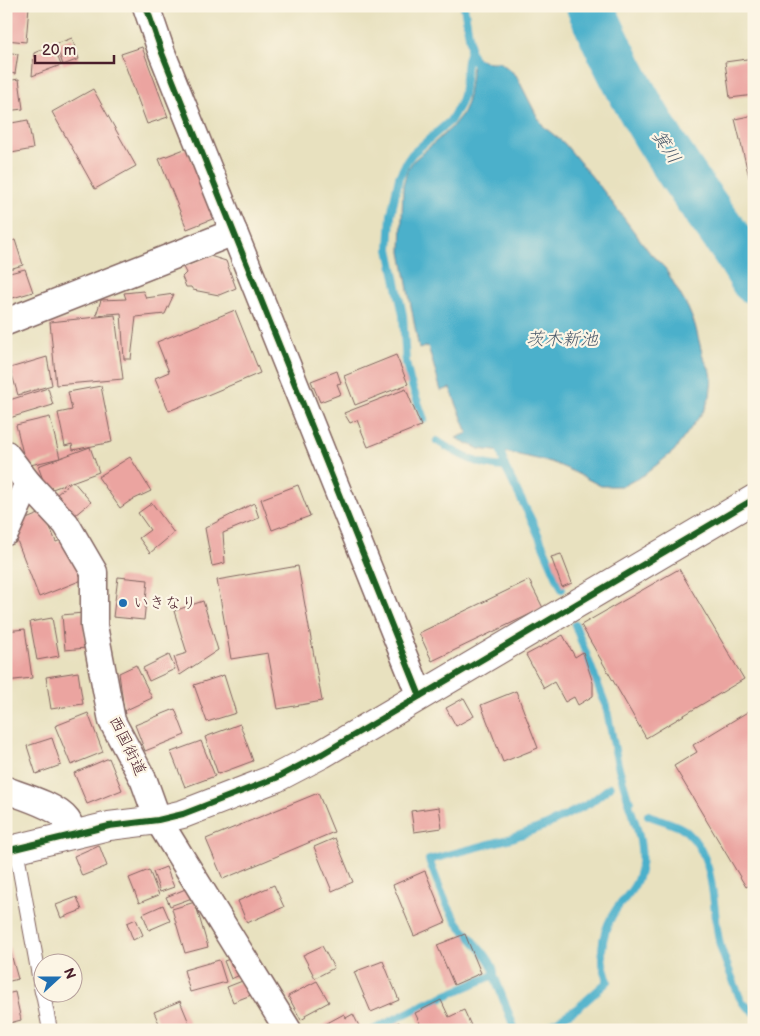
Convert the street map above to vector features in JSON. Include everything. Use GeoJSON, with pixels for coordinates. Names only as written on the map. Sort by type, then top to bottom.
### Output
{"type":"FeatureCollection","features":[{"type":"Feature","properties":{"kind":"street"},"geometry":{"type":"LineString","coordinates":[[146,6],[162,53],[420,696]]}},
{"type":"Feature","properties":{"kind":"street"},"geometry":{"type":"LineString","coordinates":[[6,322],[234,232]]}},
{"type":"Feature","properties":{"kind":"street","name":"西国街道"},"geometry":{"type":"LineString","coordinates":[[6,454],[28,484],[66,524],[94,572],[94,626],[112,721],[144,781],[158,820],[286,1029]]}},
{"type":"Feature","properties":{"kind":"street"},"geometry":{"type":"LineString","coordinates":[[6,532],[28,484]]}},
{"type":"Feature","properties":{"kind":"street"},"geometry":{"type":"LineString","coordinates":[[11,850],[108,826],[158,820],[183,814],[276,778],[322,754],[754,499]]}},
{"type":"Feature","properties":{"kind":"street"},"geometry":{"type":"LineString","coordinates":[[6,790],[42,804],[64,816],[73,835]]}},
{"type":"Feature","properties":{"kind":"lane"},"geometry":{"type":"LineString","coordinates":[[11,850],[34,954]]}},
{"type":"Feature","properties":{"kind":"lane"},"geometry":{"type":"LineString","coordinates":[[45,1004],[50,1030]]}},
{"type":"Feature","properties":{"kind":"water","name":"茨木新池"},"geometry":{"type":"Polygon","coordinates":[[[477,58],[488,62],[500,62],[516,75],[544,127],[564,143],[602,189],[650,253],[665,268],[688,308],[695,325],[703,357],[711,372],[712,379],[710,396],[705,409],[674,451],[644,475],[623,486],[601,486],[551,462],[510,453],[479,449],[456,438],[468,433],[450,388],[441,391],[428,346],[419,349],[401,252],[403,185],[407,171],[413,161],[451,128],[462,114],[467,103],[472,67],[477,58]]]}},
{"type":"Feature","properties":{"kind":"building"},"geometry":{"type":"Polygon","coordinates":[[[6,6],[29,6],[26,42],[6,40],[6,6]]]}},
{"type":"Feature","properties":{"kind":"building"},"geometry":{"type":"Polygon","coordinates":[[[72,38],[79,59],[63,65],[56,44],[72,38]]]}},
{"type":"Feature","properties":{"kind":"building"},"geometry":{"type":"Polygon","coordinates":[[[53,45],[61,65],[32,76],[34,53],[53,45]]]}},
{"type":"Feature","properties":{"kind":"building"},"geometry":{"type":"Polygon","coordinates":[[[142,47],[168,117],[147,124],[121,54],[142,47]]]}},
{"type":"Feature","properties":{"kind":"building"},"geometry":{"type":"Polygon","coordinates":[[[6,52],[18,54],[15,74],[6,72],[6,52]]]}},
{"type":"Feature","properties":{"kind":"building"},"geometry":{"type":"Polygon","coordinates":[[[754,58],[754,95],[730,98],[725,62],[754,58]]]}},
{"type":"Feature","properties":{"kind":"building"},"geometry":{"type":"Polygon","coordinates":[[[19,79],[23,109],[6,111],[6,81],[19,79]]]}},
{"type":"Feature","properties":{"kind":"building"},"geometry":{"type":"Polygon","coordinates":[[[93,89],[136,166],[95,189],[52,112],[93,89]]]}},
{"type":"Feature","properties":{"kind":"building"},"geometry":{"type":"Polygon","coordinates":[[[754,115],[754,193],[753,193],[735,119],[754,115]]]}},
{"type":"Feature","properties":{"kind":"building"},"geometry":{"type":"Polygon","coordinates":[[[28,120],[33,149],[6,154],[6,124],[28,120]]]}},
{"type":"Feature","properties":{"kind":"building"},"geometry":{"type":"Polygon","coordinates":[[[187,148],[215,218],[187,229],[159,159],[187,148]]]}},
{"type":"Feature","properties":{"kind":"building"},"geometry":{"type":"Polygon","coordinates":[[[15,240],[23,265],[6,270],[6,243],[15,240]]]}},
{"type":"Feature","properties":{"kind":"building"},"geometry":{"type":"Polygon","coordinates":[[[210,256],[226,261],[236,288],[219,295],[186,287],[182,277],[186,273],[183,267],[210,256]]]}},
{"type":"Feature","properties":{"kind":"building"},"geometry":{"type":"Polygon","coordinates":[[[25,269],[33,292],[6,300],[6,274],[25,269]]]}},
{"type":"Feature","properties":{"kind":"building"},"geometry":{"type":"Polygon","coordinates":[[[143,291],[146,298],[174,294],[165,314],[136,317],[131,359],[124,359],[121,313],[96,315],[101,300],[126,299],[124,293],[143,291]]]}},
{"type":"Feature","properties":{"kind":"building"},"geometry":{"type":"Polygon","coordinates":[[[235,310],[260,373],[169,411],[155,378],[169,372],[157,342],[235,310]]]}},
{"type":"Feature","properties":{"kind":"building"},"geometry":{"type":"Polygon","coordinates":[[[115,315],[123,379],[56,385],[50,322],[115,315]]]}},
{"type":"Feature","properties":{"kind":"building"},"geometry":{"type":"Polygon","coordinates":[[[396,355],[408,384],[355,405],[344,376],[396,355]]]}},
{"type":"Feature","properties":{"kind":"building"},"geometry":{"type":"Polygon","coordinates":[[[47,357],[52,385],[18,395],[10,368],[47,357]]]}},
{"type":"Feature","properties":{"kind":"building"},"geometry":{"type":"Polygon","coordinates":[[[337,371],[341,383],[337,384],[341,394],[320,402],[311,381],[337,371]]]}},
{"type":"Feature","properties":{"kind":"building"},"geometry":{"type":"Polygon","coordinates":[[[101,386],[112,442],[73,450],[72,444],[65,446],[58,413],[72,410],[68,392],[101,386]]]}},
{"type":"Feature","properties":{"kind":"building"},"geometry":{"type":"Polygon","coordinates":[[[48,388],[53,405],[6,419],[6,401],[48,388]]]}},
{"type":"Feature","properties":{"kind":"building"},"geometry":{"type":"Polygon","coordinates":[[[406,389],[421,426],[368,447],[357,420],[350,423],[344,413],[406,389]]]}},
{"type":"Feature","properties":{"kind":"building"},"geometry":{"type":"Polygon","coordinates":[[[50,417],[60,458],[26,466],[16,425],[50,417]]]}},
{"type":"Feature","properties":{"kind":"building"},"geometry":{"type":"Polygon","coordinates":[[[90,447],[99,472],[47,491],[38,466],[90,447]]]}},
{"type":"Feature","properties":{"kind":"building"},"geometry":{"type":"Polygon","coordinates":[[[130,457],[151,491],[120,508],[98,477],[130,457]]]}},
{"type":"Feature","properties":{"kind":"building"},"geometry":{"type":"Polygon","coordinates":[[[73,481],[91,502],[69,520],[51,499],[73,481]]]}},
{"type":"Feature","properties":{"kind":"building"},"geometry":{"type":"Polygon","coordinates":[[[298,485],[310,516],[272,530],[261,499],[298,485]]]}},
{"type":"Feature","properties":{"kind":"building"},"geometry":{"type":"Polygon","coordinates":[[[152,503],[174,533],[150,553],[139,538],[150,530],[138,513],[152,503]]]}},
{"type":"Feature","properties":{"kind":"building"},"geometry":{"type":"Polygon","coordinates":[[[254,503],[259,518],[223,533],[225,563],[212,566],[205,528],[254,503]]]}},
{"type":"Feature","properties":{"kind":"building"},"geometry":{"type":"Polygon","coordinates":[[[44,512],[56,542],[66,538],[82,580],[39,597],[11,525],[44,512]]]}},
{"type":"Feature","properties":{"kind":"building"},"geometry":{"type":"Polygon","coordinates":[[[561,554],[572,583],[562,587],[551,557],[561,554]]]}},
{"type":"Feature","properties":{"kind":"building"},"geometry":{"type":"Polygon","coordinates":[[[298,566],[322,701],[278,709],[268,653],[231,659],[217,580],[298,566]]]}},
{"type":"Feature","properties":{"kind":"building"},"geometry":{"type":"Polygon","coordinates":[[[679,569],[744,679],[646,738],[581,625],[679,569]]]}},
{"type":"Feature","properties":{"kind":"building"},"geometry":{"type":"Polygon","coordinates":[[[118,577],[148,580],[144,620],[113,617],[118,577]]]}},
{"type":"Feature","properties":{"kind":"building"},"geometry":{"type":"Polygon","coordinates":[[[529,580],[543,608],[432,661],[419,633],[529,580]]]}},
{"type":"Feature","properties":{"kind":"building"},"geometry":{"type":"Polygon","coordinates":[[[203,601],[218,650],[180,675],[174,657],[187,653],[174,611],[203,601]]]}},
{"type":"Feature","properties":{"kind":"building"},"geometry":{"type":"Polygon","coordinates":[[[83,613],[86,648],[65,650],[62,615],[83,613]]]}},
{"type":"Feature","properties":{"kind":"building"},"geometry":{"type":"Polygon","coordinates":[[[52,618],[59,656],[37,660],[30,622],[52,618]]]}},
{"type":"Feature","properties":{"kind":"building"},"geometry":{"type":"Polygon","coordinates":[[[25,629],[32,678],[6,681],[6,631],[25,629]]]}},
{"type":"Feature","properties":{"kind":"building"},"geometry":{"type":"Polygon","coordinates":[[[563,635],[575,657],[583,652],[593,683],[593,696],[578,705],[574,697],[565,702],[554,682],[544,688],[526,655],[563,635]]]}},
{"type":"Feature","properties":{"kind":"building"},"geometry":{"type":"Polygon","coordinates":[[[169,655],[175,669],[149,681],[143,668],[169,655]]]}},
{"type":"Feature","properties":{"kind":"building"},"geometry":{"type":"Polygon","coordinates":[[[136,665],[152,698],[124,711],[119,673],[136,665]]]}},
{"type":"Feature","properties":{"kind":"building"},"geometry":{"type":"Polygon","coordinates":[[[78,672],[83,704],[51,709],[46,677],[78,672]]]}},
{"type":"Feature","properties":{"kind":"building"},"geometry":{"type":"Polygon","coordinates":[[[224,675],[236,713],[207,722],[194,685],[224,675]]]}},
{"type":"Feature","properties":{"kind":"building"},"geometry":{"type":"Polygon","coordinates":[[[516,691],[538,748],[503,762],[481,705],[516,691]]]}},
{"type":"Feature","properties":{"kind":"building"},"geometry":{"type":"Polygon","coordinates":[[[464,698],[474,716],[456,726],[446,708],[464,698]]]}},
{"type":"Feature","properties":{"kind":"building"},"geometry":{"type":"Polygon","coordinates":[[[754,708],[754,883],[746,887],[674,766],[697,752],[693,745],[754,708]]]}},
{"type":"Feature","properties":{"kind":"building"},"geometry":{"type":"Polygon","coordinates":[[[175,709],[185,735],[145,751],[135,725],[175,709]]]}},
{"type":"Feature","properties":{"kind":"building"},"geometry":{"type":"Polygon","coordinates":[[[88,713],[103,752],[71,765],[55,726],[88,713]]]}},
{"type":"Feature","properties":{"kind":"building"},"geometry":{"type":"Polygon","coordinates":[[[240,724],[253,761],[218,774],[205,737],[240,724]]]}},
{"type":"Feature","properties":{"kind":"building"},"geometry":{"type":"Polygon","coordinates":[[[52,738],[61,765],[36,774],[27,746],[52,738]]]}},
{"type":"Feature","properties":{"kind":"building"},"geometry":{"type":"Polygon","coordinates":[[[201,741],[215,776],[185,787],[171,752],[201,741]]]}},
{"type":"Feature","properties":{"kind":"building"},"geometry":{"type":"Polygon","coordinates":[[[109,758],[122,790],[87,804],[74,773],[109,758]]]}},
{"type":"Feature","properties":{"kind":"building"},"geometry":{"type":"Polygon","coordinates":[[[318,793],[334,832],[223,879],[206,839],[318,793]]]}},
{"type":"Feature","properties":{"kind":"building"},"geometry":{"type":"Polygon","coordinates":[[[439,807],[442,828],[414,832],[411,811],[439,807]]]}},
{"type":"Feature","properties":{"kind":"building"},"geometry":{"type":"Polygon","coordinates":[[[335,838],[353,882],[332,891],[314,847],[335,838]]]}},
{"type":"Feature","properties":{"kind":"building"},"geometry":{"type":"Polygon","coordinates":[[[99,845],[107,866],[82,876],[74,856],[99,845]]]}},
{"type":"Feature","properties":{"kind":"building"},"geometry":{"type":"Polygon","coordinates":[[[166,867],[174,887],[160,892],[153,872],[166,867]]]}},
{"type":"Feature","properties":{"kind":"building"},"geometry":{"type":"Polygon","coordinates":[[[149,870],[159,895],[139,903],[129,878],[149,870]]]}},
{"type":"Feature","properties":{"kind":"building"},"geometry":{"type":"Polygon","coordinates":[[[425,871],[446,922],[414,936],[393,885],[425,871]]]}},
{"type":"Feature","properties":{"kind":"building"},"geometry":{"type":"Polygon","coordinates":[[[274,885],[284,907],[247,923],[238,901],[274,885]]]}},
{"type":"Feature","properties":{"kind":"building"},"geometry":{"type":"Polygon","coordinates":[[[188,888],[192,898],[170,906],[166,897],[188,888]]]}},
{"type":"Feature","properties":{"kind":"building"},"geometry":{"type":"Polygon","coordinates":[[[77,897],[82,910],[61,918],[56,905],[77,897]]]}},
{"type":"Feature","properties":{"kind":"building"},"geometry":{"type":"Polygon","coordinates":[[[195,902],[208,947],[185,953],[172,909],[195,902]]]}},
{"type":"Feature","properties":{"kind":"building"},"geometry":{"type":"Polygon","coordinates":[[[163,905],[170,921],[149,930],[143,914],[163,905]]]}},
{"type":"Feature","properties":{"kind":"building"},"geometry":{"type":"Polygon","coordinates":[[[136,919],[143,935],[133,940],[127,923],[136,919]]]}},
{"type":"Feature","properties":{"kind":"building"},"geometry":{"type":"Polygon","coordinates":[[[465,934],[481,973],[454,985],[437,945],[465,934]]]}},
{"type":"Feature","properties":{"kind":"building"},"geometry":{"type":"Polygon","coordinates":[[[6,936],[18,979],[6,982],[6,936]]]}},
{"type":"Feature","properties":{"kind":"building"},"geometry":{"type":"Polygon","coordinates":[[[322,946],[334,968],[315,978],[303,955],[322,946]]]}},
{"type":"Feature","properties":{"kind":"building"},"geometry":{"type":"Polygon","coordinates":[[[233,958],[240,975],[231,979],[224,961],[233,958]]]}},
{"type":"Feature","properties":{"kind":"building"},"geometry":{"type":"Polygon","coordinates":[[[219,960],[226,982],[190,992],[184,970],[219,960]]]}},
{"type":"Feature","properties":{"kind":"building"},"geometry":{"type":"Polygon","coordinates":[[[383,961],[399,1000],[371,1012],[354,972],[383,961]]]}},
{"type":"Feature","properties":{"kind":"building"},"geometry":{"type":"Polygon","coordinates":[[[245,980],[251,995],[233,1002],[227,987],[245,980]]]}},
{"type":"Feature","properties":{"kind":"building"},"geometry":{"type":"Polygon","coordinates":[[[317,981],[329,1002],[305,1015],[306,1017],[301,1020],[288,996],[317,981]]]}},
{"type":"Feature","properties":{"kind":"building"},"geometry":{"type":"Polygon","coordinates":[[[15,992],[21,1020],[6,1024],[6,994],[15,992]]]}},
{"type":"Feature","properties":{"kind":"building"},"geometry":{"type":"Polygon","coordinates":[[[441,1000],[449,1017],[464,1010],[473,1030],[423,1030],[415,1013],[441,1000]]]}},
{"type":"Feature","properties":{"kind":"building"},"geometry":{"type":"Polygon","coordinates":[[[180,1001],[192,1030],[162,1030],[154,1012],[180,1001]]]}},
{"type":"Feature","properties":{"kind":"building"},"geometry":{"type":"Polygon","coordinates":[[[344,1014],[346,1018],[353,1014],[361,1030],[318,1030],[318,1028],[344,1014]]]}},
{"type":"Feature","properties":{"kind":"building"},"geometry":{"type":"Polygon","coordinates":[[[399,1022],[403,1030],[383,1030],[399,1022]]]}},
{"type":"Feature","properties":{"kind":"waterway"},"geometry":{"type":"LineString","coordinates":[[424,419],[406,363],[403,315],[389,249],[391,215],[399,177],[407,161],[412,154],[450,121],[460,104],[470,50],[464,6]]}},
{"type":"Feature","properties":{"kind":"waterway","name":"箕川"},"geometry":{"type":"LineString","coordinates":[[590,6],[643,113],[681,173],[738,253],[754,280]]}},
{"type":"Feature","properties":{"kind":"waterway"},"geometry":{"type":"LineString","coordinates":[[470,50],[475,63]]}},
{"type":"Feature","properties":{"kind":"waterway"},"geometry":{"type":"LineString","coordinates":[[437,441],[469,459],[505,467],[533,523],[562,589]]}},
{"type":"Feature","properties":{"kind":"waterway"},"geometry":{"type":"LineString","coordinates":[[501,452],[505,467]]}},
{"type":"Feature","properties":{"kind":"waterway"},"geometry":{"type":"LineString","coordinates":[[575,625],[606,706],[618,765],[628,799],[631,801]]}},
{"type":"Feature","properties":{"kind":"waterway"},"geometry":{"type":"LineString","coordinates":[[515,1030],[491,964],[451,912],[429,860],[512,838],[547,825],[590,803],[610,787]]}},
{"type":"Feature","properties":{"kind":"waterway"},"geometry":{"type":"LineString","coordinates":[[606,974],[602,957],[605,931],[612,915],[635,884],[642,861],[640,841],[629,801]]}},
{"type":"Feature","properties":{"kind":"waterway"},"geometry":{"type":"LineString","coordinates":[[648,815],[683,829],[697,843],[704,856],[712,885],[720,945],[739,996],[743,1003],[754,1012]]}},
{"type":"Feature","properties":{"kind":"waterway"},"geometry":{"type":"LineString","coordinates":[[373,1030],[421,1006],[494,975]]}},
{"type":"Feature","properties":{"kind":"waterway"},"geometry":{"type":"LineString","coordinates":[[543,1030],[579,1007],[608,981],[607,978]]}},
{"type":"Feature","properties":{"kind":"cycle path"},"geometry":{"type":"LineString","coordinates":[[146,6],[162,53],[420,696]]}},
{"type":"Feature","properties":{"kind":"cycle path"},"geometry":{"type":"LineString","coordinates":[[6,851],[109,826],[158,820],[183,814],[276,778],[322,754],[754,499]]}},
{"type":"Feature","properties":{"kind":"place","name":"いきなり"},"geometry":{"type":"Point","coordinates":[123,603]}}]}
